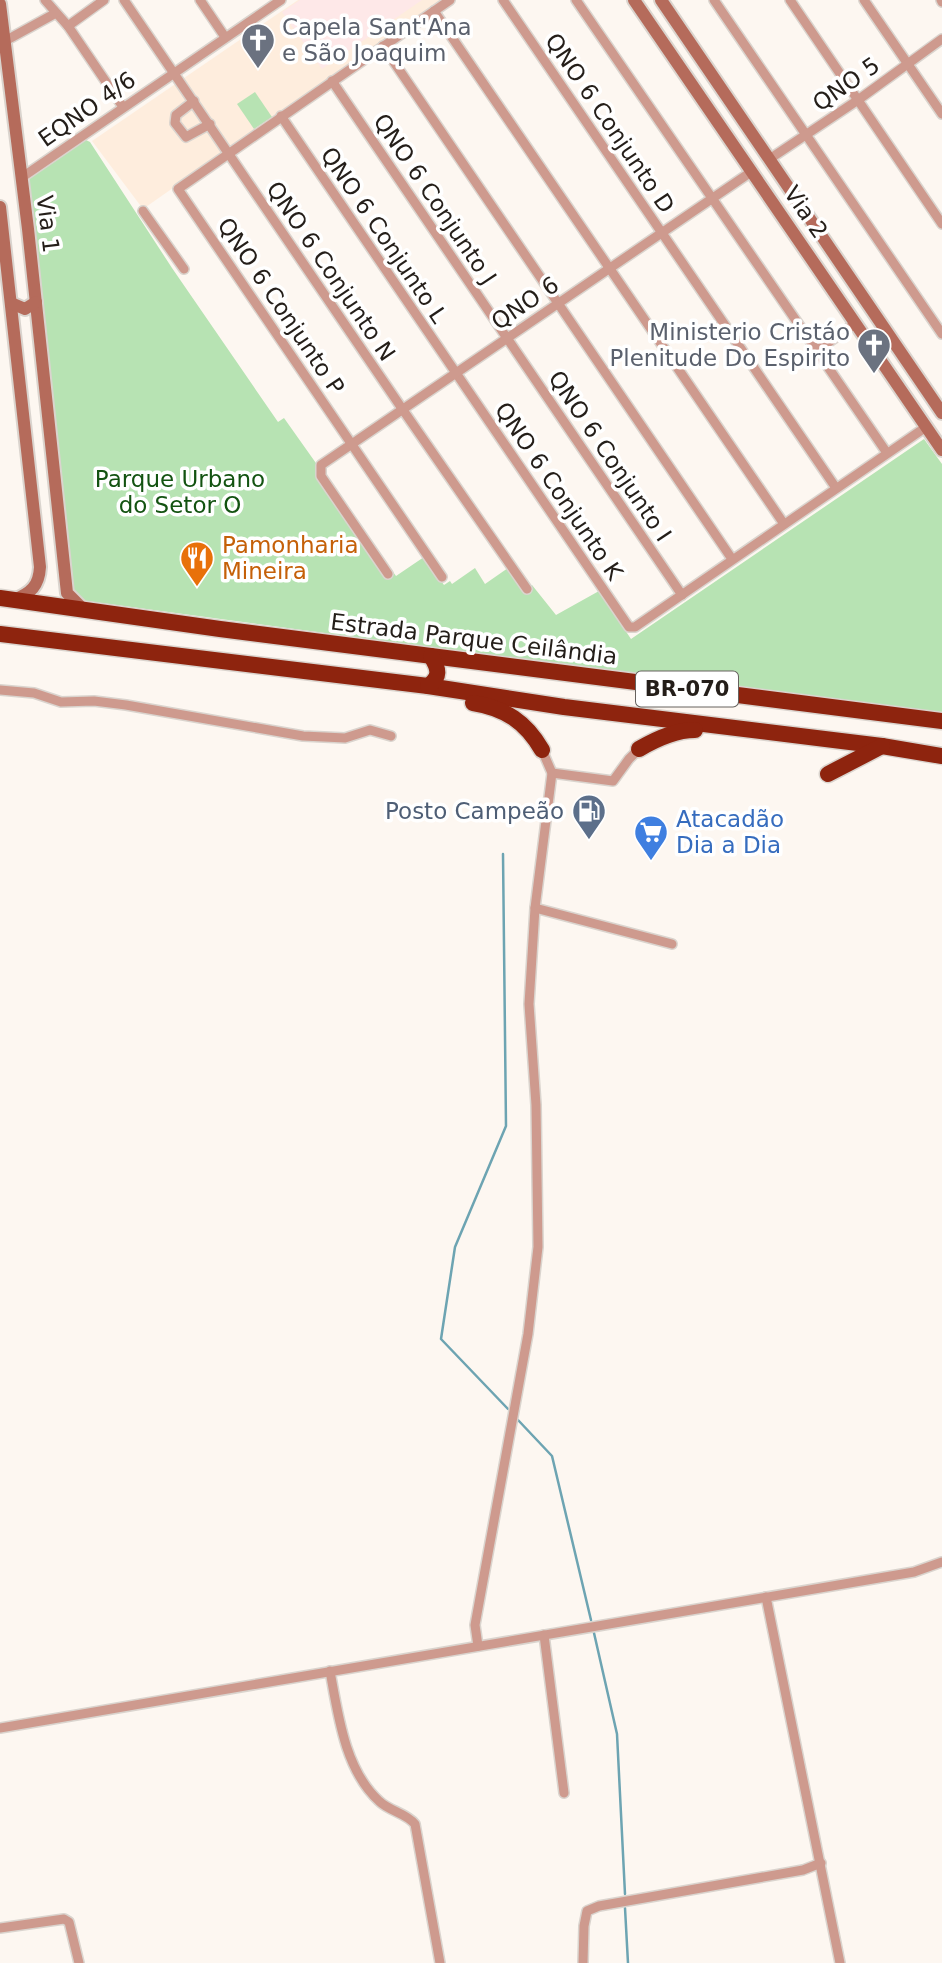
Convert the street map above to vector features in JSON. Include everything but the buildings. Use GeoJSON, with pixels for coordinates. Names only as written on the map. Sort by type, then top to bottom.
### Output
{"type":"FeatureCollection","features":[{"type":"Feature","properties":{"kind":"highway","name":"Estrada Parque Ceilândia"},"geometry":{"type":"LineString","coordinates":[[7,599],[942,721]]}},
{"type":"Feature","properties":{"kind":"highway","name":"BR-070"},"geometry":{"type":"LineString","coordinates":[[0,634],[428,686],[564,708],[882,746],[942,756]]}},
{"type":"Feature","properties":{"kind":"highway"},"geometry":{"type":"LineString","coordinates":[[428,686],[437,678],[438,673],[431,656]]}},
{"type":"Feature","properties":{"kind":"highway"},"geometry":{"type":"LineString","coordinates":[[373,679],[389,688],[503,711],[520,721],[532,733],[542,750]]}},
{"type":"Feature","properties":{"kind":"highway"},"geometry":{"type":"LineString","coordinates":[[639,749],[654,740],[686,730],[739,730]]}},
{"type":"Feature","properties":{"kind":"highway"},"geometry":{"type":"LineString","coordinates":[[828,774],[882,746]]}},
{"type":"Feature","properties":{"kind":"main road","name":"Via 2"},"geometry":{"type":"LineString","coordinates":[[634,0],[942,450]]}},
{"type":"Feature","properties":{"kind":"main road","name":"Via 2"},"geometry":{"type":"LineString","coordinates":[[661,0],[942,413]]}},
{"type":"Feature","properties":{"kind":"main road","name":"Via 1"},"geometry":{"type":"LineString","coordinates":[[0,4],[67,593],[84,610]]}},
{"type":"Feature","properties":{"kind":"main road"},"geometry":{"type":"LineString","coordinates":[[650,24],[664,25],[670,20],[670,12]]}},
{"type":"Feature","properties":{"kind":"main road"},"geometry":{"type":"LineString","coordinates":[[664,44],[671,35],[684,34]]}},
{"type":"Feature","properties":{"kind":"main road","name":"Via 1"},"geometry":{"type":"LineString","coordinates":[[0,207],[40,567],[39,579],[34,589],[7,599]]}},
{"type":"Feature","properties":{"kind":"main road"},"geometry":{"type":"LineString","coordinates":[[838,295],[849,292],[855,284]]}},
{"type":"Feature","properties":{"kind":"main road"},"geometry":{"type":"LineString","coordinates":[[852,317],[852,304],[867,300]]}},
{"type":"Feature","properties":{"kind":"main road"},"geometry":{"type":"LineString","coordinates":[[11,303],[25,309],[36,302]]}},
{"type":"Feature","properties":{"kind":"street"},"geometry":{"type":"LineString","coordinates":[[45,0],[68,26],[123,107]]}},
{"type":"Feature","properties":{"kind":"street"},"geometry":{"type":"LineString","coordinates":[[68,26],[104,0]]}},
{"type":"Feature","properties":{"kind":"street"},"geometry":{"type":"LineString","coordinates":[[124,0],[228,154],[450,0]]}},
{"type":"Feature","properties":{"kind":"street"},"geometry":{"type":"LineString","coordinates":[[200,0],[225,37]]}},
{"type":"Feature","properties":{"kind":"street","name":"QNO 6 Conjunto D"},"geometry":{"type":"LineString","coordinates":[[503,0],[835,488]]}},
{"type":"Feature","properties":{"kind":"street"},"geometry":{"type":"LineString","coordinates":[[576,0],[887,453]]}},
{"type":"Feature","properties":{"kind":"street"},"geometry":{"type":"LineString","coordinates":[[714,0],[942,334]]}},
{"type":"Feature","properties":{"kind":"street"},"geometry":{"type":"LineString","coordinates":[[790,0],[942,223]]}},
{"type":"Feature","properties":{"kind":"street"},"geometry":{"type":"LineString","coordinates":[[864,0],[942,114]]}},
{"type":"Feature","properties":{"kind":"street","name":"EQNO 4/6"},"geometry":{"type":"LineString","coordinates":[[20,178],[278,1]]}},
{"type":"Feature","properties":{"kind":"street"},"geometry":{"type":"LineString","coordinates":[[434,11],[784,524]]}},
{"type":"Feature","properties":{"kind":"street"},"geometry":{"type":"LineString","coordinates":[[5,41],[56,13]]}},
{"type":"Feature","properties":{"kind":"street","name":"QNO 5"},"geometry":{"type":"LineString","coordinates":[[771,158],[858,100],[942,38]]}},
{"type":"Feature","properties":{"kind":"street"},"geometry":{"type":"LineString","coordinates":[[383,46],[733,559]]}},
{"type":"Feature","properties":{"kind":"street","name":"QNO 6 Conjunto J"},"geometry":{"type":"LineString","coordinates":[[332,81],[506,339]]}},
{"type":"Feature","properties":{"kind":"street"},"geometry":{"type":"LineString","coordinates":[[194,101],[176,115],[175,123],[186,137],[209,124]]}},
{"type":"Feature","properties":{"kind":"street","name":"QNO 6 Conjunto L"},"geometry":{"type":"LineString","coordinates":[[281,116],[456,374]]}},
{"type":"Feature","properties":{"kind":"street","name":"QNO 6 Conjunto P"},"geometry":{"type":"LineString","coordinates":[[228,154],[178,188],[442,577]]}},
{"type":"Feature","properties":{"kind":"street","name":"QNO 6 Conjunto N"},"geometry":{"type":"LineString","coordinates":[[228,154],[527,589]]}},
{"type":"Feature","properties":{"kind":"street","name":"QNO 6"},"geometry":{"type":"LineString","coordinates":[[388,574],[321,476],[321,465],[751,172]]}},
{"type":"Feature","properties":{"kind":"street"},"geometry":{"type":"LineString","coordinates":[[143,211],[184,269]]}},
{"type":"Feature","properties":{"kind":"street"},"geometry":{"type":"LineString","coordinates":[[816,351],[852,317]]}},
{"type":"Feature","properties":{"kind":"street","name":"QNO 6 Conjunto I"},"geometry":{"type":"LineString","coordinates":[[506,339],[682,595]]}},
{"type":"Feature","properties":{"kind":"street","name":"QNO 6 Conjunto K"},"geometry":{"type":"LineString","coordinates":[[456,374],[627,625],[632,628],[682,595]]}},
{"type":"Feature","properties":{"kind":"street"},"geometry":{"type":"LineString","coordinates":[[682,595],[926,427]]}},
{"type":"Feature","properties":{"kind":"street"},"geometry":{"type":"LineString","coordinates":[[0,690],[34,693],[61,702],[94,701],[126,705],[303,736],[345,738],[370,730],[391,736]]}},
{"type":"Feature","properties":{"kind":"street"},"geometry":{"type":"LineString","coordinates":[[552,773],[613,781],[639,749]]}},
{"type":"Feature","properties":{"kind":"street"},"geometry":{"type":"LineString","coordinates":[[478,1646],[475,1625],[528,1334],[538,1247],[536,1105],[529,1004],[536,908],[552,773],[542,750]]}},
{"type":"Feature","properties":{"kind":"street"},"geometry":{"type":"LineString","coordinates":[[536,908],[672,944]]}},
{"type":"Feature","properties":{"kind":"street"},"geometry":{"type":"LineString","coordinates":[[0,1728],[914,1572],[942,1562]]}},
{"type":"Feature","properties":{"kind":"street"},"geometry":{"type":"LineString","coordinates":[[766,1597],[840,1963]]}},
{"type":"Feature","properties":{"kind":"street"},"geometry":{"type":"LineString","coordinates":[[544,1635],[564,1793]]}},
{"type":"Feature","properties":{"kind":"street"},"geometry":{"type":"LineString","coordinates":[[330,1671],[338,1715],[349,1753],[366,1787],[381,1803],[411,1819],[415,1824],[440,1963]]}},
{"type":"Feature","properties":{"kind":"street"},"geometry":{"type":"LineString","coordinates":[[583,1963],[583,1926],[587,1911],[599,1906],[803,1870],[821,1863]]}},
{"type":"Feature","properties":{"kind":"street"},"geometry":{"type":"LineString","coordinates":[[0,1928],[64,1919],[69,1922],[79,1963]]}},
{"type":"Feature","properties":{"kind":"shaded area"},"geometry":{"type":"Polygon","coordinates":[[[298,0],[441,0],[143,209],[92,141],[298,0]]]}},
{"type":"Feature","properties":{"kind":"shaded area"},"geometry":{"type":"Polygon","coordinates":[[[300,0],[422,0],[322,69],[282,12],[300,0]]]}},
{"type":"Feature","properties":{"kind":"green space"},"geometry":{"type":"Polygon","coordinates":[[[255,92],[272,117],[254,129],[237,104],[255,92]]]}},
{"type":"Feature","properties":{"kind":"green space","name":"Parque Urbano do Setor O"},"geometry":{"type":"Polygon","coordinates":[[[86,140],[90,142],[172,268],[278,422],[284,418],[396,576],[424,557],[444,585],[450,581],[452,584],[475,568],[485,584],[508,568],[525,591],[532,585],[556,615],[599,591],[631,639],[924,439],[942,464],[942,716],[79,600],[72,593],[27,179],[86,140]]]}},
{"type":"Feature","properties":{"kind":"waterway"},"geometry":{"type":"LineString","coordinates":[[503,854],[506,1126],[455,1247],[441,1339],[508,1409]]}},
{"type":"Feature","properties":{"kind":"waterway"},"geometry":{"type":"LineString","coordinates":[[518,1420],[552,1456],[591,1620]]}},
{"type":"Feature","properties":{"kind":"waterway"},"geometry":{"type":"LineString","coordinates":[[594,1633],[617,1734],[625,1894]]}},
{"type":"Feature","properties":{"kind":"waterway"},"geometry":{"type":"LineString","coordinates":[[625,1908],[628,1963]]}},
{"type":"Feature","properties":{"kind":"place","name":"Capela Sant'Ana e São Joaquim"},"geometry":{"type":"Point","coordinates":[258,70]}},
{"type":"Feature","properties":{"kind":"place","name":"Ministerio Cristáo Plenitude Do Espirito"},"geometry":{"type":"Point","coordinates":[874,375]}},
{"type":"Feature","properties":{"kind":"place","name":"Pamonharia Mineira"},"geometry":{"type":"Point","coordinates":[197,588]}},
{"type":"Feature","properties":{"kind":"place","name":"Posto Campeão"},"geometry":{"type":"Point","coordinates":[589,841]}},
{"type":"Feature","properties":{"kind":"place","name":"Atacadão Dia a Dia"},"geometry":{"type":"Point","coordinates":[651,862]}}]}
